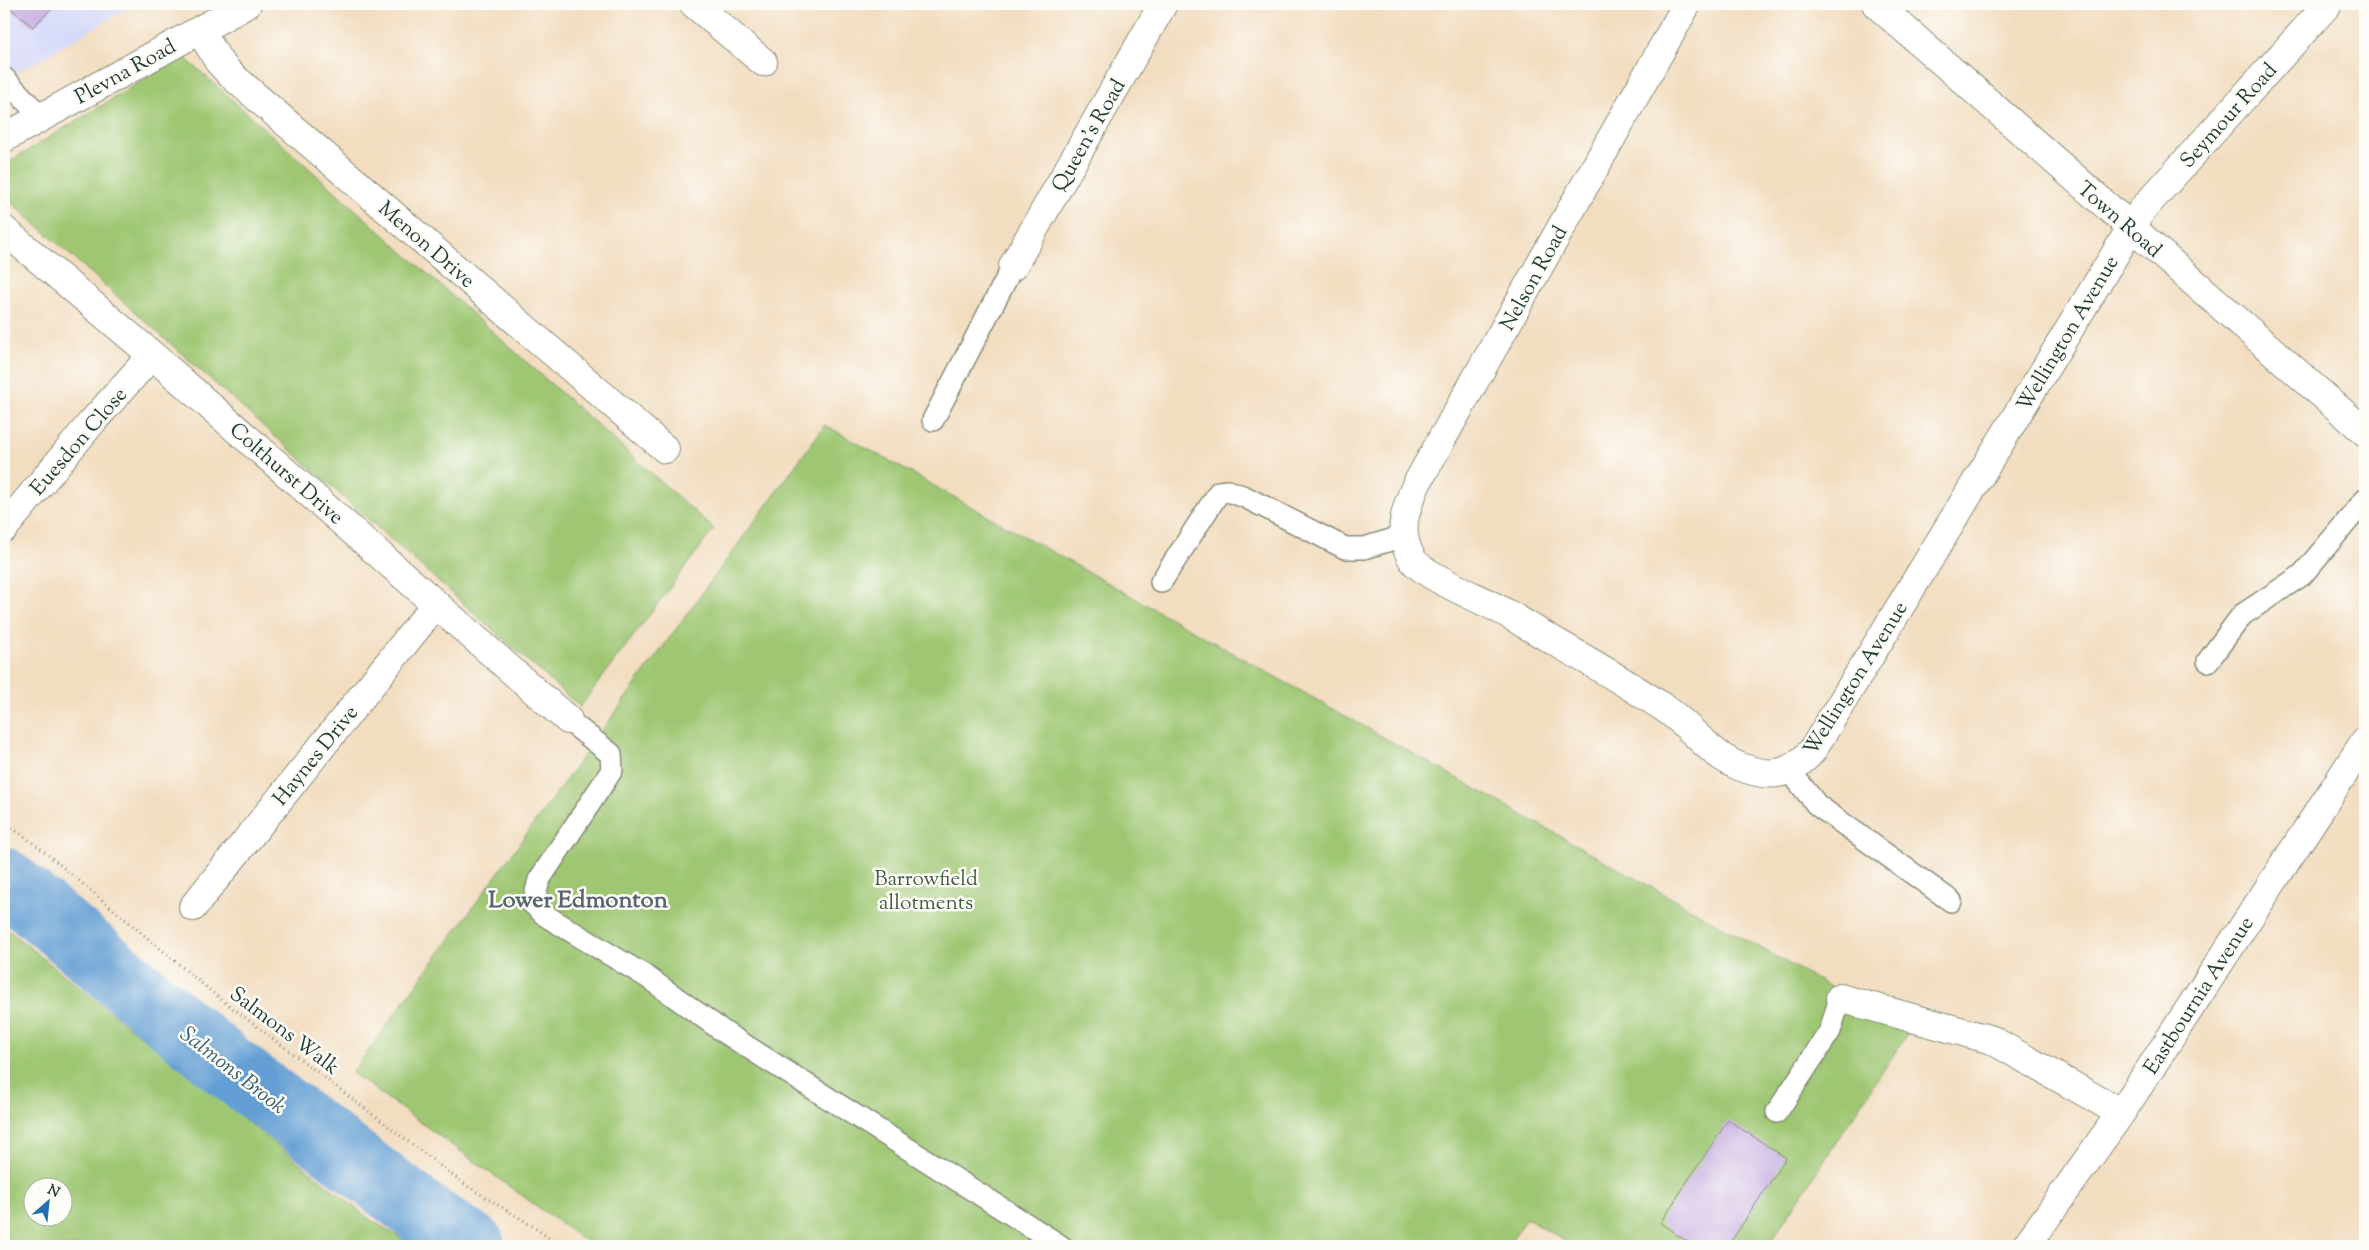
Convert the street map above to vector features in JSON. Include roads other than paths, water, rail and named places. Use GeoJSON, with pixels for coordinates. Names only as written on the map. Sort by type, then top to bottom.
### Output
{"type":"FeatureCollection","features":[{"type":"Feature","properties":{"kind":"street","name":"Plevna Road"},"geometry":{"type":"LineString","coordinates":[[4,138],[247,4]]}},
{"type":"Feature","properties":{"kind":"street"},"geometry":{"type":"LineString","coordinates":[[694,4],[763,62]]}},
{"type":"Feature","properties":{"kind":"street","name":"Queen's Road"},"geometry":{"type":"LineString","coordinates":[[1014,266],[1163,4]]}},
{"type":"Feature","properties":{"kind":"street","name":"Nelson Road"},"geometry":{"type":"LineString","coordinates":[[1407,547],[1404,514],[1416,485],[1687,4]]}},
{"type":"Feature","properties":{"kind":"street","name":"Seymour Road"},"geometry":{"type":"LineString","coordinates":[[2131,228],[2142,210],[2328,4]]}},
{"type":"Feature","properties":{"kind":"street","name":"Town Road"},"geometry":{"type":"LineString","coordinates":[[1886,7],[2131,228],[2365,431]]}},
{"type":"Feature","properties":{"kind":"street","name":"Menon Drive"},"geometry":{"type":"LineString","coordinates":[[200,30],[219,62],[231,75],[665,449]]}},
{"type":"Feature","properties":{"kind":"street","name":"Wellington Avenue"},"geometry":{"type":"LineString","coordinates":[[1407,547],[1424,572],[1486,601],[1668,711],[1719,756],[1740,767],[1765,774],[1789,770],[1800,764],[1812,751],[2131,228]]}},
{"type":"Feature","properties":{"kind":"street","name":"Colthurst Drive"},"geometry":{"type":"LineString","coordinates":[[4,230],[152,355],[568,720]]}},
{"type":"Feature","properties":{"kind":"street","name":"Euesdon Close"},"geometry":{"type":"LineString","coordinates":[[4,528],[92,422],[152,355]]}},
{"type":"Feature","properties":{"kind":"street","name":"Haynes Drive"},"geometry":{"type":"LineString","coordinates":[[193,907],[436,604]]}},
{"type":"Feature","properties":{"kind":"street","name":"Eastbournia Avenue"},"geometry":{"type":"LineString","coordinates":[[2026,1246],[2121,1113],[2365,741]]}},
{"type":"Feature","properties":{"kind":"street"},"geometry":{"type":"LineString","coordinates":[[1840,998],[1992,1040],[2121,1113]]}},
{"type":"Feature","properties":{"kind":"lane"},"geometry":{"type":"LineString","coordinates":[[4,78],[41,117]]}},
{"type":"Feature","properties":{"kind":"lane"},"geometry":{"type":"LineString","coordinates":[[932,420],[1014,266]]}},
{"type":"Feature","properties":{"kind":"lane"},"geometry":{"type":"LineString","coordinates":[[1160,582],[1219,492],[1228,491],[1245,497],[1345,548],[1407,547]]}},
{"type":"Feature","properties":{"kind":"lane"},"geometry":{"type":"LineString","coordinates":[[2208,661],[2242,615],[2302,575],[2365,500]]}},
{"type":"Feature","properties":{"kind":"lane"},"geometry":{"type":"LineString","coordinates":[[568,720],[611,754],[612,770],[539,880],[533,904],[546,916],[647,977],[724,1032],[1061,1246]]}},
{"type":"Feature","properties":{"kind":"lane"},"geometry":{"type":"LineString","coordinates":[[1789,770],[1817,805],[1951,900]]}},
{"type":"Feature","properties":{"kind":"lane"},"geometry":{"type":"LineString","coordinates":[[1777,1112],[1830,1031],[1840,998]]}},
{"type":"Feature","properties":{"kind":"waterway","name":"Salmons Brook"},"geometry":{"type":"LineString","coordinates":[[4,880],[228,1066],[425,1215],[473,1246]]}},
{"type":"Feature","properties":{"kind":"district","name":"Lower Edmonton"},"geometry":{"type":"Point","coordinates":[578,899]}},
{"type":"Feature","properties":{"kind":"park label","name":"Barrowfield allotments"},"geometry":{"type":"Point","coordinates":[926,890]}}]}
